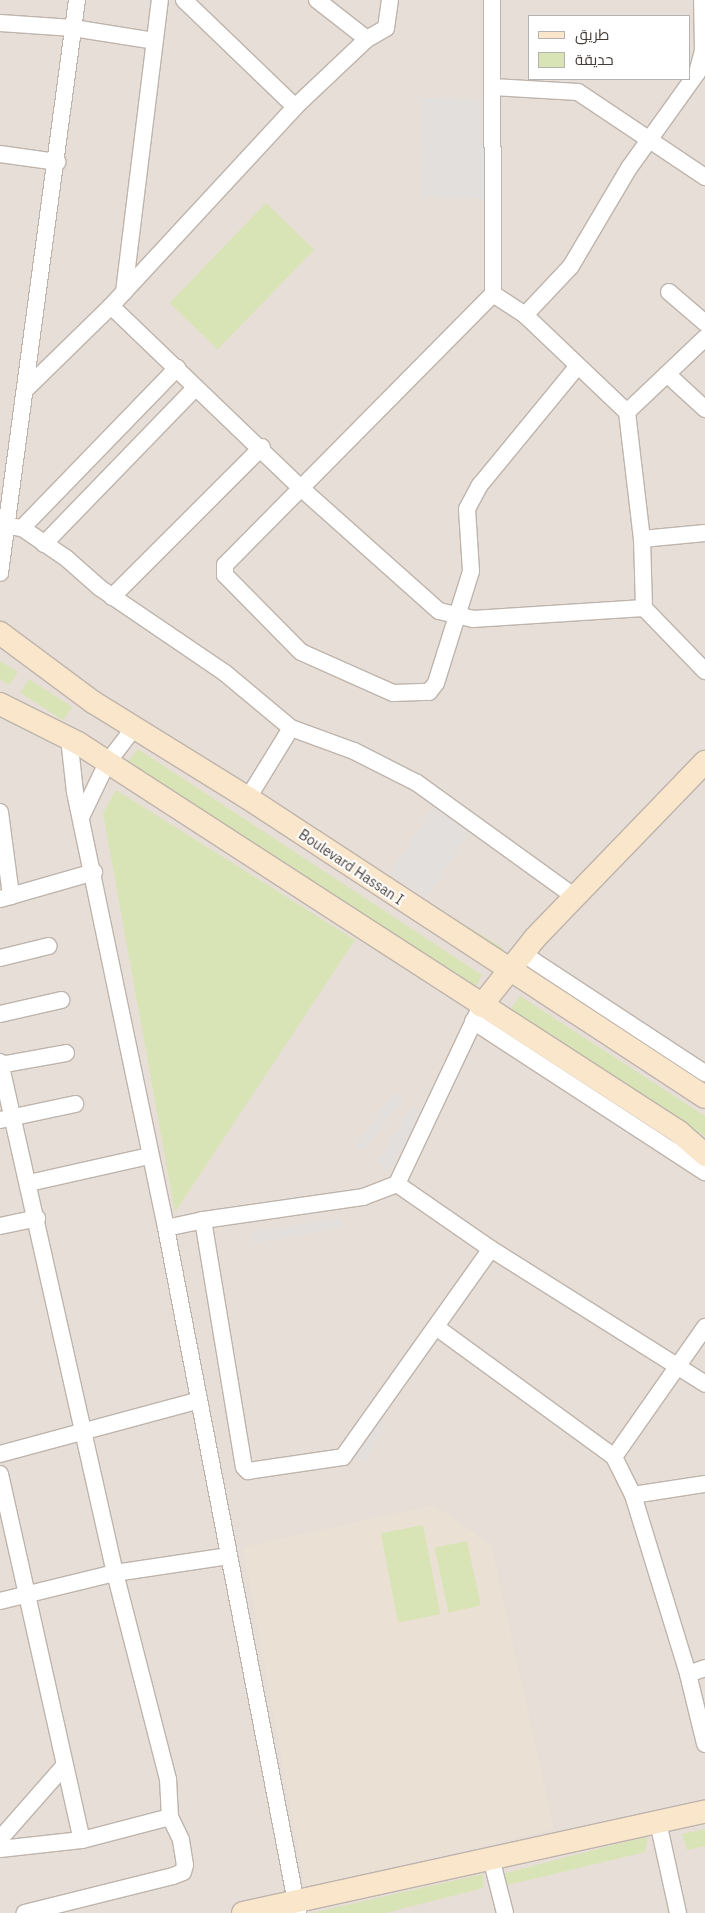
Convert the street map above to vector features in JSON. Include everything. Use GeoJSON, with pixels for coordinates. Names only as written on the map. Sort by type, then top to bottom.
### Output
{"type":"FeatureCollection","features":[{"type":"Feature","properties":{"kind":"main road","name":"Boulevard Hassan I"},"geometry":{"type":"LineString","coordinates":[[0,633],[134,728],[515,962],[705,1097]]}},
{"type":"Feature","properties":{"kind":"main road"},"geometry":{"type":"LineString","coordinates":[[0,704],[69,738],[477,1014],[679,1132],[705,1155]]}},
{"type":"Feature","properties":{"kind":"main road"},"geometry":{"type":"LineString","coordinates":[[477,1014],[515,962],[705,762]]}},
{"type":"Feature","properties":{"kind":"main road"},"geometry":{"type":"LineString","coordinates":[[243,1913],[296,1907],[491,1858],[705,1812]]}},
{"type":"Feature","properties":{"kind":"street"},"geometry":{"type":"LineString","coordinates":[[0,574],[15,527],[26,389],[77,0]]}},
{"type":"Feature","properties":{"kind":"street"},"geometry":{"type":"LineString","coordinates":[[124,292],[159,7],[185,0],[295,107]]}},
{"type":"Feature","properties":{"kind":"street"},"geometry":{"type":"LineString","coordinates":[[318,0],[367,39]]}},
{"type":"Feature","properties":{"kind":"street"},"geometry":{"type":"LineString","coordinates":[[26,389],[111,306],[295,107],[367,39],[390,22],[390,0]]}},
{"type":"Feature","properties":{"kind":"street"},"geometry":{"type":"LineString","coordinates":[[492,0],[493,294],[226,565],[224,575],[301,652],[372,685],[417,695],[429,692],[436,683],[454,617],[471,570],[467,509],[480,485],[576,367]]}},
{"type":"Feature","properties":{"kind":"street"},"geometry":{"type":"LineString","coordinates":[[525,315],[571,266],[649,140],[701,75],[703,50],[702,0]]}},
{"type":"Feature","properties":{"kind":"street"},"geometry":{"type":"LineString","coordinates":[[0,23],[73,28],[154,41]]}},
{"type":"Feature","properties":{"kind":"street"},"geometry":{"type":"LineString","coordinates":[[493,87],[578,92],[705,177]]}},
{"type":"Feature","properties":{"kind":"street"},"geometry":{"type":"LineString","coordinates":[[0,154],[57,162]]}},
{"type":"Feature","properties":{"kind":"street"},"geometry":{"type":"LineString","coordinates":[[669,292],[705,323]]}},
{"type":"Feature","properties":{"kind":"street"},"geometry":{"type":"LineString","coordinates":[[493,294],[525,315],[576,367],[627,412],[642,539],[644,608],[705,671]]}},
{"type":"Feature","properties":{"kind":"street"},"geometry":{"type":"LineString","coordinates":[[111,306],[177,368],[195,388],[262,447],[302,489],[432,605],[454,617],[596,614],[644,608]]}},
{"type":"Feature","properties":{"kind":"street"},"geometry":{"type":"LineString","coordinates":[[627,412],[705,338]]}},
{"type":"Feature","properties":{"kind":"street"},"geometry":{"type":"LineString","coordinates":[[15,527],[177,368]]}},
{"type":"Feature","properties":{"kind":"street"},"geometry":{"type":"LineString","coordinates":[[667,374],[705,409]]}},
{"type":"Feature","properties":{"kind":"street"},"geometry":{"type":"LineString","coordinates":[[44,544],[195,388]]}},
{"type":"Feature","properties":{"kind":"street"},"geometry":{"type":"LineString","coordinates":[[112,597],[262,447]]}},
{"type":"Feature","properties":{"kind":"street"},"geometry":{"type":"LineString","coordinates":[[15,527],[44,544],[112,597],[225,673],[291,728],[354,751],[417,783],[575,897]]}},
{"type":"Feature","properties":{"kind":"street"},"geometry":{"type":"LineString","coordinates":[[642,539],[705,533]]}},
{"type":"Feature","properties":{"kind":"street"},"geometry":{"type":"LineString","coordinates":[[82,815],[107,763],[134,728]]}},
{"type":"Feature","properties":{"kind":"street"},"geometry":{"type":"LineString","coordinates":[[248,798],[291,728]]}},
{"type":"Feature","properties":{"kind":"street"},"geometry":{"type":"LineString","coordinates":[[69,738],[82,815],[149,1156],[166,1228],[196,1401],[229,1556],[296,1907]]}},
{"type":"Feature","properties":{"kind":"street"},"geometry":{"type":"LineString","coordinates":[[0,812],[6,897],[94,872]]}},
{"type":"Feature","properties":{"kind":"street"},"geometry":{"type":"LineString","coordinates":[[0,958],[49,946]]}},
{"type":"Feature","properties":{"kind":"street"},"geometry":{"type":"LineString","coordinates":[[515,962],[705,1073]]}},
{"type":"Feature","properties":{"kind":"street"},"geometry":{"type":"LineString","coordinates":[[0,1014],[61,1000]]}},
{"type":"Feature","properties":{"kind":"street"},"geometry":{"type":"LineString","coordinates":[[166,1228],[204,1220],[364,1197],[397,1184],[477,1014],[705,1172]]}},
{"type":"Feature","properties":{"kind":"street"},"geometry":{"type":"LineString","coordinates":[[25,1913],[183,1872],[181,1840],[170,1817],[168,1779],[115,1573],[86,1430],[29,1183],[7,1118],[0,1064],[66,1053]]}},
{"type":"Feature","properties":{"kind":"street"},"geometry":{"type":"LineString","coordinates":[[7,1118],[75,1104]]}},
{"type":"Feature","properties":{"kind":"street"},"geometry":{"type":"LineString","coordinates":[[29,1183],[149,1156]]}},
{"type":"Feature","properties":{"kind":"street"},"geometry":{"type":"LineString","coordinates":[[397,1184],[491,1249],[705,1384]]}},
{"type":"Feature","properties":{"kind":"street"},"geometry":{"type":"LineString","coordinates":[[0,1226],[37,1218]]}},
{"type":"Feature","properties":{"kind":"street"},"geometry":{"type":"LineString","coordinates":[[204,1220],[236,1436],[241,1463],[248,1471],[343,1457],[491,1249]]}},
{"type":"Feature","properties":{"kind":"street"},"geometry":{"type":"LineString","coordinates":[[436,1327],[614,1457],[633,1495],[688,1674],[705,1744]]}},
{"type":"Feature","properties":{"kind":"street"},"geometry":{"type":"LineString","coordinates":[[614,1457],[705,1327]]}},
{"type":"Feature","properties":{"kind":"street"},"geometry":{"type":"LineString","coordinates":[[0,1454],[196,1401]]}},
{"type":"Feature","properties":{"kind":"street"},"geometry":{"type":"LineString","coordinates":[[0,1474],[24,1596],[82,1840]]}},
{"type":"Feature","properties":{"kind":"street"},"geometry":{"type":"LineString","coordinates":[[633,1495],[705,1484]]}},
{"type":"Feature","properties":{"kind":"street"},"geometry":{"type":"LineString","coordinates":[[0,1601],[115,1573],[229,1556]]}},
{"type":"Feature","properties":{"kind":"street"},"geometry":{"type":"LineString","coordinates":[[688,1674],[705,1668]]}},
{"type":"Feature","properties":{"kind":"street"},"geometry":{"type":"LineString","coordinates":[[0,1839],[65,1765]]}},
{"type":"Feature","properties":{"kind":"street"},"geometry":{"type":"LineString","coordinates":[[0,1849],[82,1840],[170,1817]]}},
{"type":"Feature","properties":{"kind":"street"},"geometry":{"type":"LineString","coordinates":[[658,1822],[678,1913]]}},
{"type":"Feature","properties":{"kind":"street"},"geometry":{"type":"LineString","coordinates":[[491,1858],[505,1913]]}},
{"type":"Feature","properties":{"kind":"shaded area"},"geometry":{"type":"Polygon","coordinates":[[[0,0],[705,0],[705,1913],[0,1913],[0,0]]]}},
{"type":"Feature","properties":{"kind":"shaded area"},"geometry":{"type":"Polygon","coordinates":[[[423,98],[488,99],[486,198],[421,197],[423,98]]]}},
{"type":"Feature","properties":{"kind":"shaded area"},"geometry":{"type":"Polygon","coordinates":[[[435,804],[472,828],[427,898],[390,874],[435,804]]]}},
{"type":"Feature","properties":{"kind":"shaded area"},"geometry":{"type":"Polygon","coordinates":[[[393,1093],[404,1097],[366,1148],[354,1148],[393,1093]]]}},
{"type":"Feature","properties":{"kind":"shaded area"},"geometry":{"type":"Polygon","coordinates":[[[413,1106],[422,1111],[390,1171],[376,1163],[413,1106]]]}},
{"type":"Feature","properties":{"kind":"shaded area"},"geometry":{"type":"Polygon","coordinates":[[[340,1218],[344,1227],[255,1243],[252,1232],[340,1218]]]}},
{"type":"Feature","properties":{"kind":"shaded area"},"geometry":{"type":"Polygon","coordinates":[[[374,1417],[386,1424],[364,1462],[352,1455],[374,1417]]]}},
{"type":"Feature","properties":{"kind":"shaded area"},"geometry":{"type":"Polygon","coordinates":[[[434,1505],[491,1545],[554,1829],[305,1887],[243,1547],[434,1505]]]}},
{"type":"Feature","properties":{"kind":"green space"},"geometry":{"type":"Polygon","coordinates":[[[266,203],[314,250],[218,350],[169,303],[266,203]]]}},
{"type":"Feature","properties":{"kind":"green space"},"geometry":{"type":"Polygon","coordinates":[[[0,661],[18,672],[9,685],[0,679],[0,661]]]}},
{"type":"Feature","properties":{"kind":"green space"},"geometry":{"type":"Polygon","coordinates":[[[29,679],[72,707],[63,720],[20,692],[29,679]]]}},
{"type":"Feature","properties":{"kind":"green space"},"geometry":{"type":"Polygon","coordinates":[[[138,749],[482,975],[476,986],[126,764],[138,749]]]}},
{"type":"Feature","properties":{"kind":"green space"},"geometry":{"type":"Polygon","coordinates":[[[116,790],[355,940],[175,1212],[103,813],[116,790]]]}},
{"type":"Feature","properties":{"kind":"green space"},"geometry":{"type":"Polygon","coordinates":[[[449,915],[503,948],[500,956],[447,925],[449,915]]]}},
{"type":"Feature","properties":{"kind":"green space"},"geometry":{"type":"Polygon","coordinates":[[[520,996],[705,1116],[705,1136],[509,1012],[520,996]]]}},
{"type":"Feature","properties":{"kind":"green space"},"geometry":{"type":"Polygon","coordinates":[[[423,1525],[440,1614],[398,1623],[381,1533],[423,1525]]]}},
{"type":"Feature","properties":{"kind":"green space"},"geometry":{"type":"Polygon","coordinates":[[[467,1541],[481,1606],[448,1612],[435,1548],[467,1541]]]}},
{"type":"Feature","properties":{"kind":"green space"},"geometry":{"type":"Polygon","coordinates":[[[705,1829],[705,1846],[687,1850],[682,1834],[705,1829]]]}},
{"type":"Feature","properties":{"kind":"green space"},"geometry":{"type":"Polygon","coordinates":[[[648,1836],[645,1852],[504,1886],[502,1874],[648,1836]]]}},
{"type":"Feature","properties":{"kind":"green space"},"geometry":{"type":"Polygon","coordinates":[[[483,1874],[483,1888],[385,1913],[312,1913],[483,1874]]]}}]}
